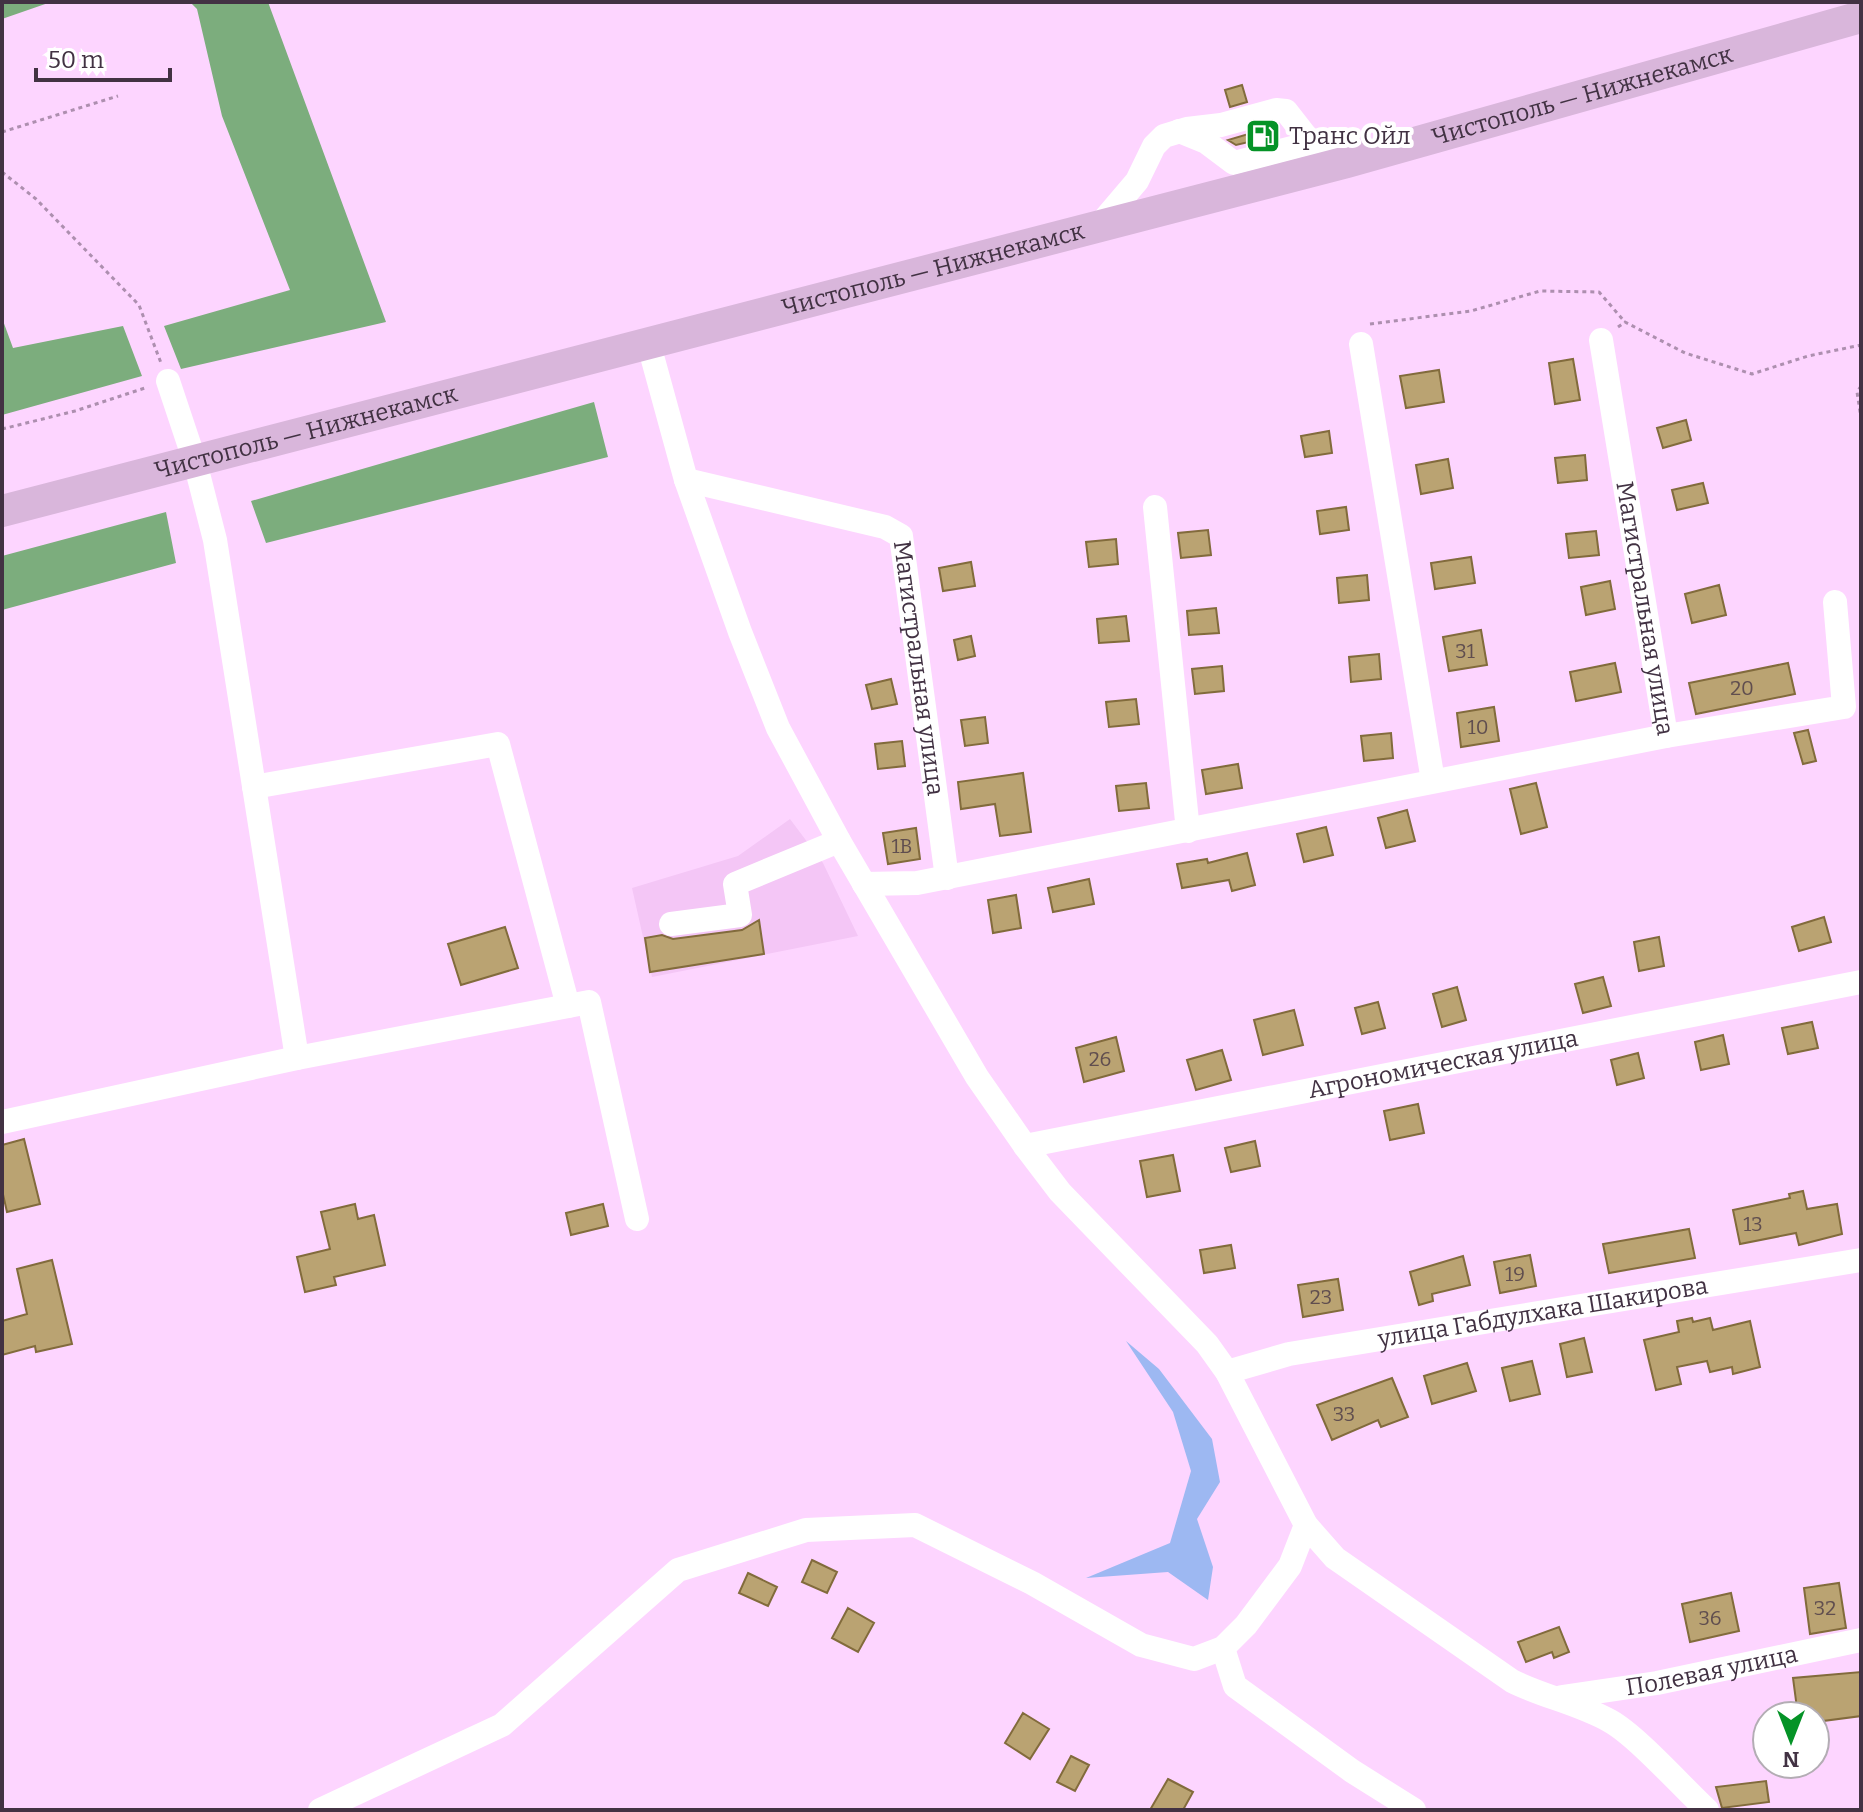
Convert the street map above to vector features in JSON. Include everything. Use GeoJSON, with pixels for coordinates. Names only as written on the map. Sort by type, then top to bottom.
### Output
{"type":"FeatureCollection","features":[{"type":"Feature","properties":{"kind":"main road","name":"Чистополь — Нижнекамск"},"geometry":{"type":"LineString","coordinates":[[2,511],[1347,162],[1861,17]]}},
{"type":"Feature","properties":{"kind":"street"},"geometry":{"type":"LineString","coordinates":[[1097,228],[1137,181],[1154,146],[1164,136],[1276,110],[1294,117],[1311,143]]}},
{"type":"Feature","properties":{"kind":"street"},"geometry":{"type":"LineString","coordinates":[[1179,131],[1206,142],[1234,163],[1311,143],[1331,148],[1347,162]]}},
{"type":"Feature","properties":{"kind":"street","name":"Магистральная улица"},"geometry":{"type":"LineString","coordinates":[[864,884],[917,883],[947,878],[1666,736],[1601,340]]}},
{"type":"Feature","properties":{"kind":"street"},"geometry":{"type":"LineString","coordinates":[[1361,344],[1433,781]]}},
{"type":"Feature","properties":{"kind":"street"},"geometry":{"type":"LineString","coordinates":[[649,345],[686,480],[778,728],[839,841],[977,1077],[1025,1146],[1060,1192],[1207,1344],[1227,1372],[1306,1525],[1335,1558],[1512,1681],[1534,1692],[1562,1697],[1613,1722],[1707,1810]]}},
{"type":"Feature","properties":{"kind":"street"},"geometry":{"type":"LineString","coordinates":[[168,381],[195,462],[215,540],[297,1058]]}},
{"type":"Feature","properties":{"kind":"street","name":"Магистральная улица"},"geometry":{"type":"LineString","coordinates":[[686,480],[885,527],[901,536],[947,878]]}},
{"type":"Feature","properties":{"kind":"street"},"geometry":{"type":"LineString","coordinates":[[1155,507],[1188,831]]}},
{"type":"Feature","properties":{"kind":"street"},"geometry":{"type":"LineString","coordinates":[[1666,736],[1844,707],[1835,602]]}},
{"type":"Feature","properties":{"kind":"street"},"geometry":{"type":"LineString","coordinates":[[254,787],[498,744],[568,1006]]}},
{"type":"Feature","properties":{"kind":"street"},"geometry":{"type":"LineString","coordinates":[[671,924],[740,915],[735,884],[839,841]]}},
{"type":"Feature","properties":{"kind":"street","name":"Агрономическая улица"},"geometry":{"type":"LineString","coordinates":[[1025,1146],[1861,982]]}},
{"type":"Feature","properties":{"kind":"street"},"geometry":{"type":"LineString","coordinates":[[2,1122],[297,1058],[589,1002],[637,1219]]}},
{"type":"Feature","properties":{"kind":"street","name":"улица Габдулхака Шакирова"},"geometry":{"type":"LineString","coordinates":[[1227,1372],[1289,1354],[1861,1260]]}},
{"type":"Feature","properties":{"kind":"street"},"geometry":{"type":"LineString","coordinates":[[320,1810],[502,1725],[678,1570],[806,1530],[915,1525],[1032,1583],[1141,1645],[1194,1659],[1223,1648],[1246,1625],[1290,1566],[1306,1525]]}},
{"type":"Feature","properties":{"kind":"street","name":"Полевая улица"},"geometry":{"type":"LineString","coordinates":[[1562,1697],[1657,1683],[1861,1640]]}},
{"type":"Feature","properties":{"kind":"street"},"geometry":{"type":"LineString","coordinates":[[1223,1648],[1235,1686],[1352,1771],[1414,1810]]}},
{"type":"Feature","properties":{"kind":"path"},"geometry":{"type":"LineString","coordinates":[[2,132],[118,96]]}},
{"type":"Feature","properties":{"kind":"path"},"geometry":{"type":"LineString","coordinates":[[2,172],[36,199],[139,305],[168,381],[75,411],[2,429]]}},
{"type":"Feature","properties":{"kind":"path"},"geometry":{"type":"LineString","coordinates":[[1361,344],[1363,325],[1471,311],[1540,291],[1599,292],[1625,322],[1685,353],[1752,374],[1808,356],[1861,345]]}},
{"type":"Feature","properties":{"kind":"path"},"geometry":{"type":"LineString","coordinates":[[1601,340],[1625,322]]}},
{"type":"Feature","properties":{"kind":"path"},"geometry":{"type":"LineString","coordinates":[[1861,386],[1857,392],[1861,418]]}},
{"type":"Feature","properties":{"kind":"shaded area"},"geometry":{"type":"Polygon","coordinates":[[[790,819],[823,863],[858,936],[652,977],[632,888],[738,856],[790,819]]]}},
{"type":"Feature","properties":{"kind":"green space"},"geometry":{"type":"Polygon","coordinates":[[[2,2],[51,2],[2,19],[2,2]]]}},
{"type":"Feature","properties":{"kind":"green space"},"geometry":{"type":"Polygon","coordinates":[[[190,2],[268,2],[386,322],[181,369],[164,326],[290,290],[222,116],[197,9],[190,2]]]}},
{"type":"Feature","properties":{"kind":"green space"},"geometry":{"type":"Polygon","coordinates":[[[2,318],[13,348],[123,326],[142,376],[2,415],[2,318]]]}},
{"type":"Feature","properties":{"kind":"green space"},"geometry":{"type":"Polygon","coordinates":[[[594,402],[608,457],[266,543],[251,501],[594,402]]]}},
{"type":"Feature","properties":{"kind":"green space"},"geometry":{"type":"Polygon","coordinates":[[[166,512],[176,563],[2,610],[2,556],[166,512]]]}},
{"type":"Feature","properties":{"kind":"water"},"geometry":{"type":"Polygon","coordinates":[[[1126,1341],[1159,1369],[1212,1439],[1220,1482],[1197,1519],[1213,1567],[1208,1600],[1168,1572],[1086,1578],[1170,1543],[1191,1471],[1173,1412],[1126,1341]]]}},
{"type":"Feature","properties":{"kind":"building"},"geometry":{"type":"Polygon","coordinates":[[[1242,85],[1247,102],[1230,107],[1225,90],[1242,85]]]}},
{"type":"Feature","properties":{"kind":"building"},"geometry":{"type":"Polygon","coordinates":[[[1272,127],[1274,136],[1236,145],[1228,140],[1272,127]]]}},
{"type":"Feature","properties":{"kind":"building"},"geometry":{"type":"Polygon","coordinates":[[[1573,359],[1580,400],[1555,404],[1549,363],[1573,359]]]}},
{"type":"Feature","properties":{"kind":"building"},"geometry":{"type":"Polygon","coordinates":[[[1439,370],[1444,402],[1406,408],[1400,376],[1439,370]]]}},
{"type":"Feature","properties":{"kind":"building"},"geometry":{"type":"Polygon","coordinates":[[[1686,420],[1691,440],[1663,448],[1657,428],[1686,420]]]}},
{"type":"Feature","properties":{"kind":"building"},"geometry":{"type":"Polygon","coordinates":[[[1329,431],[1332,453],[1305,457],[1301,436],[1329,431]]]}},
{"type":"Feature","properties":{"kind":"building"},"geometry":{"type":"Polygon","coordinates":[[[1585,455],[1587,480],[1558,483],[1555,458],[1585,455]]]}},
{"type":"Feature","properties":{"kind":"building"},"geometry":{"type":"Polygon","coordinates":[[[1448,459],[1453,488],[1421,494],[1416,465],[1448,459]]]}},
{"type":"Feature","properties":{"kind":"building"},"geometry":{"type":"Polygon","coordinates":[[[1703,483],[1708,503],[1677,510],[1672,490],[1703,483]]]}},
{"type":"Feature","properties":{"kind":"building"},"geometry":{"type":"Polygon","coordinates":[[[1346,507],[1349,530],[1320,534],[1317,511],[1346,507]]]}},
{"type":"Feature","properties":{"kind":"building"},"geometry":{"type":"Polygon","coordinates":[[[1208,530],[1211,555],[1181,558],[1178,533],[1208,530]]]}},
{"type":"Feature","properties":{"kind":"building"},"geometry":{"type":"Polygon","coordinates":[[[1596,531],[1599,555],[1569,558],[1566,534],[1596,531]]]}},
{"type":"Feature","properties":{"kind":"building"},"geometry":{"type":"Polygon","coordinates":[[[1116,539],[1118,564],[1089,567],[1086,542],[1116,539]]]}},
{"type":"Feature","properties":{"kind":"building"},"geometry":{"type":"Polygon","coordinates":[[[1471,557],[1475,583],[1435,589],[1431,563],[1471,557]]]}},
{"type":"Feature","properties":{"kind":"building"},"geometry":{"type":"Polygon","coordinates":[[[971,562],[975,586],[943,591],[939,568],[971,562]]]}},
{"type":"Feature","properties":{"kind":"building"},"geometry":{"type":"Polygon","coordinates":[[[1367,575],[1369,600],[1339,603],[1337,578],[1367,575]]]}},
{"type":"Feature","properties":{"kind":"building"},"geometry":{"type":"Polygon","coordinates":[[[1610,581],[1615,609],[1586,615],[1581,587],[1610,581]]]}},
{"type":"Feature","properties":{"kind":"building"},"geometry":{"type":"Polygon","coordinates":[[[1719,585],[1726,615],[1692,623],[1685,594],[1719,585]]]}},
{"type":"Feature","properties":{"kind":"building"},"geometry":{"type":"Polygon","coordinates":[[[1216,608],[1219,633],[1189,635],[1187,611],[1216,608]]]}},
{"type":"Feature","properties":{"kind":"building"},"geometry":{"type":"Polygon","coordinates":[[[1126,616],[1129,641],[1099,643],[1097,619],[1126,616]]]}},
{"type":"Feature","properties":{"kind":"building"},"geometry":{"type":"Polygon","coordinates":[[[1481,630],[1487,665],[1449,671],[1443,637],[1481,630]]]}},
{"type":"Feature","properties":{"kind":"building"},"geometry":{"type":"Polygon","coordinates":[[[971,636],[975,656],[958,660],[954,640],[971,636]]]}},
{"type":"Feature","properties":{"kind":"building"},"geometry":{"type":"Polygon","coordinates":[[[1379,654],[1381,679],[1351,682],[1349,657],[1379,654]]]}},
{"type":"Feature","properties":{"kind":"building"},"geometry":{"type":"Polygon","coordinates":[[[1615,663],[1621,692],[1576,701],[1570,672],[1615,663]]]}},
{"type":"Feature","properties":{"kind":"building"},"geometry":{"type":"Polygon","coordinates":[[[1788,663],[1795,694],[1696,714],[1689,683],[1788,663]]]}},
{"type":"Feature","properties":{"kind":"building"},"geometry":{"type":"Polygon","coordinates":[[[1222,666],[1224,691],[1195,694],[1192,669],[1222,666]]]}},
{"type":"Feature","properties":{"kind":"building"},"geometry":{"type":"Polygon","coordinates":[[[891,679],[897,704],[872,709],[866,685],[891,679]]]}},
{"type":"Feature","properties":{"kind":"building"},"geometry":{"type":"Polygon","coordinates":[[[1136,699],[1139,724],[1109,727],[1106,702],[1136,699]]]}},
{"type":"Feature","properties":{"kind":"building"},"geometry":{"type":"Polygon","coordinates":[[[1494,707],[1499,741],[1461,747],[1457,713],[1494,707]]]}},
{"type":"Feature","properties":{"kind":"building"},"geometry":{"type":"Polygon","coordinates":[[[985,717],[988,743],[965,746],[961,720],[985,717]]]}},
{"type":"Feature","properties":{"kind":"building"},"geometry":{"type":"Polygon","coordinates":[[[1808,730],[1816,761],[1803,764],[1794,733],[1808,730]]]}},
{"type":"Feature","properties":{"kind":"building"},"geometry":{"type":"Polygon","coordinates":[[[1391,733],[1393,758],[1364,761],[1361,736],[1391,733]]]}},
{"type":"Feature","properties":{"kind":"building"},"geometry":{"type":"Polygon","coordinates":[[[902,741],[905,766],[878,769],[875,744],[902,741]]]}},
{"type":"Feature","properties":{"kind":"building"},"geometry":{"type":"Polygon","coordinates":[[[1238,764],[1242,788],[1206,794],[1202,770],[1238,764]]]}},
{"type":"Feature","properties":{"kind":"building"},"geometry":{"type":"Polygon","coordinates":[[[1023,773],[1031,832],[1000,836],[995,804],[961,809],[958,782],[1023,773]]]}},
{"type":"Feature","properties":{"kind":"building"},"geometry":{"type":"Polygon","coordinates":[[[1146,783],[1149,808],[1119,811],[1116,786],[1146,783]]]}},
{"type":"Feature","properties":{"kind":"building"},"geometry":{"type":"Polygon","coordinates":[[[1536,783],[1547,827],[1521,834],[1510,789],[1536,783]]]}},
{"type":"Feature","properties":{"kind":"building"},"geometry":{"type":"Polygon","coordinates":[[[1407,810],[1415,841],[1386,848],[1378,818],[1407,810]]]}},
{"type":"Feature","properties":{"kind":"building"},"geometry":{"type":"Polygon","coordinates":[[[1326,827],[1333,855],[1304,862],[1297,834],[1326,827]]]}},
{"type":"Feature","properties":{"kind":"building"},"geometry":{"type":"Polygon","coordinates":[[[916,828],[920,859],[888,864],[883,833],[916,828]]]}},
{"type":"Feature","properties":{"kind":"building"},"geometry":{"type":"Polygon","coordinates":[[[1247,853],[1255,885],[1232,891],[1229,880],[1182,888],[1177,864],[1207,859],[1208,863],[1247,853]]]}},
{"type":"Feature","properties":{"kind":"building"},"geometry":{"type":"Polygon","coordinates":[[[1089,879],[1094,904],[1053,912],[1048,888],[1089,879]]]}},
{"type":"Feature","properties":{"kind":"building"},"geometry":{"type":"Polygon","coordinates":[[[1016,895],[1021,928],[993,933],[988,900],[1016,895]]]}},
{"type":"Feature","properties":{"kind":"building"},"geometry":{"type":"Polygon","coordinates":[[[1824,917],[1831,942],[1799,951],[1792,927],[1824,917]]]}},
{"type":"Feature","properties":{"kind":"building"},"geometry":{"type":"Polygon","coordinates":[[[759,920],[764,954],[650,972],[645,938],[662,935],[673,939],[742,930],[759,920]]]}},
{"type":"Feature","properties":{"kind":"building"},"geometry":{"type":"Polygon","coordinates":[[[505,927],[518,968],[461,985],[448,944],[505,927]]]}},
{"type":"Feature","properties":{"kind":"building"},"geometry":{"type":"Polygon","coordinates":[[[1659,937],[1664,966],[1639,971],[1634,942],[1659,937]]]}},
{"type":"Feature","properties":{"kind":"building"},"geometry":{"type":"Polygon","coordinates":[[[1603,977],[1611,1006],[1583,1013],[1575,984],[1603,977]]]}},
{"type":"Feature","properties":{"kind":"building"},"geometry":{"type":"Polygon","coordinates":[[[1457,987],[1466,1020],[1442,1027],[1433,994],[1457,987]]]}},
{"type":"Feature","properties":{"kind":"building"},"geometry":{"type":"Polygon","coordinates":[[[1378,1002],[1385,1028],[1362,1034],[1355,1008],[1378,1002]]]}},
{"type":"Feature","properties":{"kind":"building"},"geometry":{"type":"Polygon","coordinates":[[[1294,1010],[1303,1045],[1263,1055],[1254,1020],[1294,1010]]]}},
{"type":"Feature","properties":{"kind":"building"},"geometry":{"type":"Polygon","coordinates":[[[1812,1022],[1818,1048],[1788,1054],[1782,1028],[1812,1022]]]}},
{"type":"Feature","properties":{"kind":"building"},"geometry":{"type":"Polygon","coordinates":[[[1723,1035],[1729,1064],[1701,1070],[1695,1042],[1723,1035]]]}},
{"type":"Feature","properties":{"kind":"building"},"geometry":{"type":"Polygon","coordinates":[[[1116,1037],[1124,1071],[1084,1082],[1076,1048],[1116,1037]]]}},
{"type":"Feature","properties":{"kind":"building"},"geometry":{"type":"Polygon","coordinates":[[[1222,1050],[1231,1080],[1196,1090],[1187,1060],[1222,1050]]]}},
{"type":"Feature","properties":{"kind":"building"},"geometry":{"type":"Polygon","coordinates":[[[1638,1053],[1644,1078],[1617,1085],[1611,1060],[1638,1053]]]}},
{"type":"Feature","properties":{"kind":"building"},"geometry":{"type":"Polygon","coordinates":[[[1418,1104],[1424,1133],[1390,1140],[1384,1111],[1418,1104]]]}},
{"type":"Feature","properties":{"kind":"building"},"geometry":{"type":"Polygon","coordinates":[[[24,1139],[40,1204],[7,1212],[2,1190],[2,1145],[24,1139]]]}},
{"type":"Feature","properties":{"kind":"building"},"geometry":{"type":"Polygon","coordinates":[[[1255,1141],[1260,1166],[1231,1172],[1225,1148],[1255,1141]]]}},
{"type":"Feature","properties":{"kind":"building"},"geometry":{"type":"Polygon","coordinates":[[[1173,1155],[1180,1191],[1147,1197],[1140,1161],[1173,1155]]]}},
{"type":"Feature","properties":{"kind":"building"},"geometry":{"type":"Polygon","coordinates":[[[1803,1191],[1807,1209],[1837,1204],[1842,1234],[1799,1245],[1796,1233],[1740,1244],[1733,1210],[1790,1198],[1789,1194],[1803,1191]]]}},
{"type":"Feature","properties":{"kind":"building"},"geometry":{"type":"Polygon","coordinates":[[[355,1204],[358,1219],[374,1215],[385,1265],[334,1277],[336,1285],[305,1292],[297,1257],[330,1249],[321,1212],[355,1204]]]}},
{"type":"Feature","properties":{"kind":"building"},"geometry":{"type":"Polygon","coordinates":[[[603,1204],[608,1226],[571,1235],[566,1213],[603,1204]]]}},
{"type":"Feature","properties":{"kind":"building"},"geometry":{"type":"Polygon","coordinates":[[[1689,1229],[1695,1258],[1609,1273],[1603,1244],[1689,1229]]]}},
{"type":"Feature","properties":{"kind":"building"},"geometry":{"type":"Polygon","coordinates":[[[1231,1245],[1235,1268],[1204,1273],[1200,1250],[1231,1245]]]}},
{"type":"Feature","properties":{"kind":"building"},"geometry":{"type":"Polygon","coordinates":[[[1530,1255],[1536,1286],[1500,1293],[1494,1262],[1530,1255]]]}},
{"type":"Feature","properties":{"kind":"building"},"geometry":{"type":"Polygon","coordinates":[[[1463,1256],[1470,1285],[1432,1294],[1433,1301],[1419,1305],[1410,1272],[1463,1256]]]}},
{"type":"Feature","properties":{"kind":"building"},"geometry":{"type":"Polygon","coordinates":[[[52,1260],[72,1344],[36,1352],[35,1346],[2,1355],[2,1321],[27,1314],[17,1269],[52,1260]]]}},
{"type":"Feature","properties":{"kind":"building"},"geometry":{"type":"Polygon","coordinates":[[[1338,1279],[1343,1310],[1303,1317],[1298,1285],[1338,1279]]]}},
{"type":"Feature","properties":{"kind":"building"},"geometry":{"type":"Polygon","coordinates":[[[1692,1318],[1693,1322],[1710,1318],[1713,1330],[1750,1321],[1760,1367],[1733,1374],[1732,1367],[1710,1372],[1707,1361],[1677,1367],[1681,1384],[1656,1390],[1644,1340],[1679,1332],[1677,1321],[1692,1318]]]}},
{"type":"Feature","properties":{"kind":"building"},"geometry":{"type":"Polygon","coordinates":[[[1584,1338],[1592,1372],[1567,1377],[1560,1344],[1584,1338]]]}},
{"type":"Feature","properties":{"kind":"building"},"geometry":{"type":"Polygon","coordinates":[[[1532,1361],[1540,1394],[1510,1401],[1502,1368],[1532,1361]]]}},
{"type":"Feature","properties":{"kind":"building"},"geometry":{"type":"Polygon","coordinates":[[[1467,1363],[1476,1391],[1432,1404],[1424,1376],[1467,1363]]]}},
{"type":"Feature","properties":{"kind":"building"},"geometry":{"type":"Polygon","coordinates":[[[1392,1378],[1408,1417],[1381,1427],[1378,1420],[1332,1440],[1317,1405],[1392,1378]]]}},
{"type":"Feature","properties":{"kind":"building"},"geometry":{"type":"Polygon","coordinates":[[[812,1560],[837,1572],[827,1593],[802,1582],[812,1560]]]}},
{"type":"Feature","properties":{"kind":"building"},"geometry":{"type":"Polygon","coordinates":[[[748,1573],[777,1587],[768,1606],[739,1593],[748,1573]]]}},
{"type":"Feature","properties":{"kind":"building"},"geometry":{"type":"Polygon","coordinates":[[[1839,1583],[1846,1628],[1810,1634],[1804,1588],[1839,1583]]]}},
{"type":"Feature","properties":{"kind":"building"},"geometry":{"type":"Polygon","coordinates":[[[1731,1593],[1739,1631],[1690,1642],[1682,1604],[1731,1593]]]}},
{"type":"Feature","properties":{"kind":"building"},"geometry":{"type":"Polygon","coordinates":[[[848,1608],[874,1623],[858,1652],[832,1638],[848,1608]]]}},
{"type":"Feature","properties":{"kind":"building"},"geometry":{"type":"Polygon","coordinates":[[[1559,1627],[1569,1652],[1554,1658],[1552,1652],[1526,1662],[1518,1642],[1559,1627]]]}},
{"type":"Feature","properties":{"kind":"building"},"geometry":{"type":"Polygon","coordinates":[[[1861,1672],[1861,1716],[1831,1720],[1831,1700],[1796,1700],[1793,1678],[1861,1672]]]}},
{"type":"Feature","properties":{"kind":"building"},"geometry":{"type":"Polygon","coordinates":[[[1023,1713],[1049,1729],[1030,1759],[1005,1743],[1023,1713]]]}},
{"type":"Feature","properties":{"kind":"building"},"geometry":{"type":"Polygon","coordinates":[[[1071,1756],[1089,1765],[1075,1791],[1057,1782],[1071,1756]]]}},
{"type":"Feature","properties":{"kind":"building"},"geometry":{"type":"Polygon","coordinates":[[[1168,1779],[1193,1792],[1183,1810],[1150,1810],[1168,1779]]]}},
{"type":"Feature","properties":{"kind":"building"},"geometry":{"type":"Polygon","coordinates":[[[1766,1781],[1769,1802],[1722,1808],[1716,1787],[1766,1781]]]}},
{"type":"Feature","properties":{"kind":"place","name":"Транс Ойл"},"geometry":{"type":"Point","coordinates":[1263,136]}}]}
